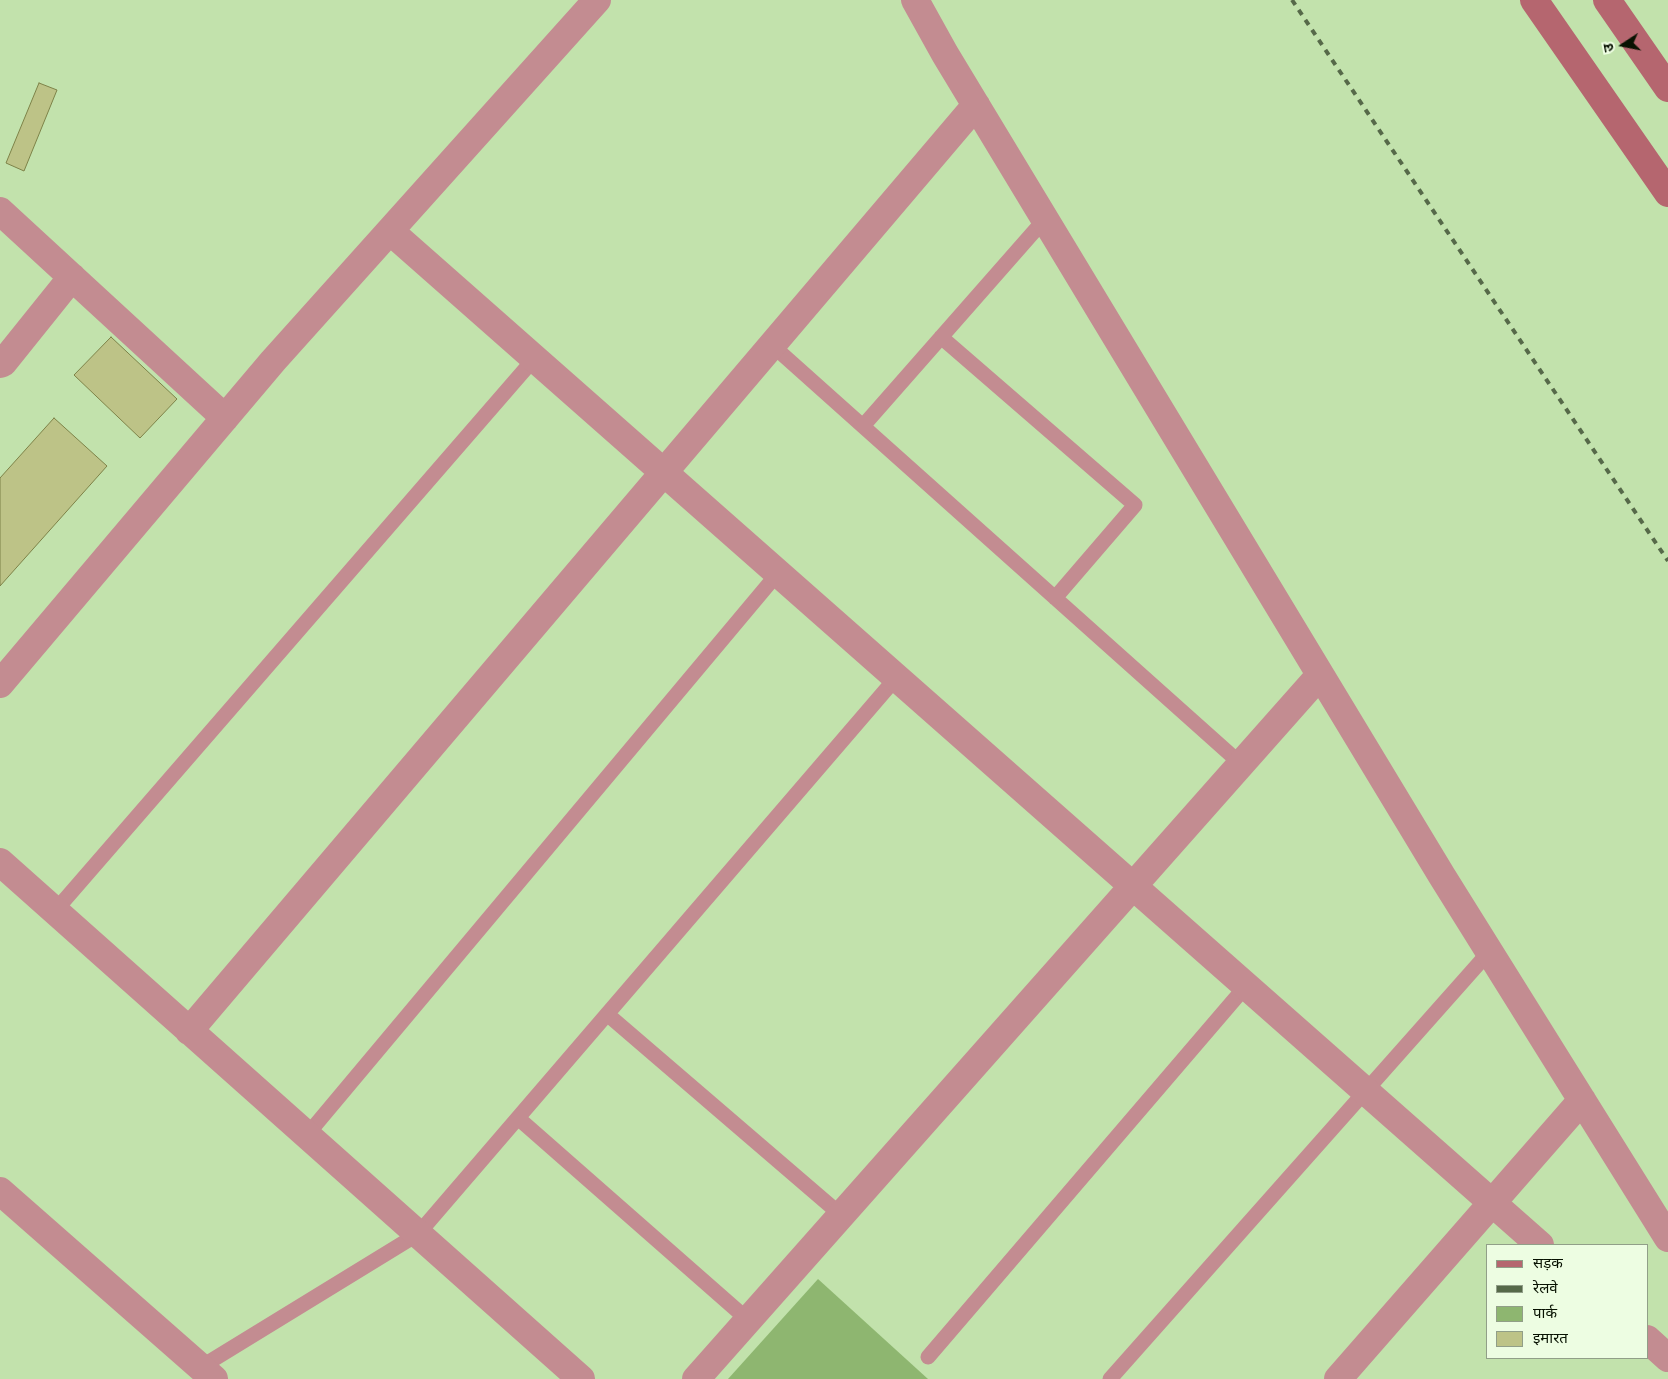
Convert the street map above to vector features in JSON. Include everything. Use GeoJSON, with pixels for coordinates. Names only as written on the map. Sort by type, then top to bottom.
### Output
{"type":"FeatureCollection","features":[{"type":"Feature","properties":{"kind":"street"},"geometry":{"type":"LineString","coordinates":[[0,684],[273,361],[597,0]]}},
{"type":"Feature","properties":{"kind":"street"},"geometry":{"type":"LineString","coordinates":[[915,0],[976,106],[1320,675],[1489,952],[1668,1238]]}},
{"type":"Feature","properties":{"kind":"street"},"geometry":{"type":"LineString","coordinates":[[1534,0],[1668,194]]}},
{"type":"Feature","properties":{"kind":"street"},"geometry":{"type":"LineString","coordinates":[[1607,0],[1668,88]]}},
{"type":"Feature","properties":{"kind":"street"},"geometry":{"type":"LineString","coordinates":[[190,1031],[976,106]]}},
{"type":"Feature","properties":{"kind":"street"},"geometry":{"type":"LineString","coordinates":[[0,211],[225,418]]}},
{"type":"Feature","properties":{"kind":"street"},"geometry":{"type":"LineString","coordinates":[[390,231],[1539,1244]]}},
{"type":"Feature","properties":{"kind":"street"},"geometry":{"type":"LineString","coordinates":[[0,364],[3,364],[72,277]]}},
{"type":"Feature","properties":{"kind":"street"},"geometry":{"type":"LineString","coordinates":[[696,1379],[1320,675]]}},
{"type":"Feature","properties":{"kind":"street"},"geometry":{"type":"LineString","coordinates":[[0,862],[581,1379]]}},
{"type":"Feature","properties":{"kind":"street"},"geometry":{"type":"LineString","coordinates":[[1338,1379],[1582,1100]]}},
{"type":"Feature","properties":{"kind":"street"},"geometry":{"type":"LineString","coordinates":[[0,1190],[207,1373]]}},
{"type":"Feature","properties":{"kind":"street"},"geometry":{"type":"LineString","coordinates":[[1648,1340],[1668,1358]]}},
{"type":"Feature","properties":{"kind":"lane"},"geometry":{"type":"LineString","coordinates":[[863,426],[1045,219]]}},
{"type":"Feature","properties":{"kind":"lane"},"geometry":{"type":"LineString","coordinates":[[941,337],[1135,505],[1055,598]]}},
{"type":"Feature","properties":{"kind":"lane"},"geometry":{"type":"LineString","coordinates":[[772,345],[1241,764]]}},
{"type":"Feature","properties":{"kind":"lane"},"geometry":{"type":"LineString","coordinates":[[55,911],[534,359]]}},
{"type":"Feature","properties":{"kind":"lane"},"geometry":{"type":"LineString","coordinates":[[308,1135],[778,573]]}},
{"type":"Feature","properties":{"kind":"lane"},"geometry":{"type":"LineString","coordinates":[[207,1373],[418,1234],[896,678]]}},
{"type":"Feature","properties":{"kind":"lane"},"geometry":{"type":"LineString","coordinates":[[1110,1379],[1489,952]]}},
{"type":"Feature","properties":{"kind":"lane"},"geometry":{"type":"LineString","coordinates":[[928,1357],[1246,986]]}},
{"type":"Feature","properties":{"kind":"lane"},"geometry":{"type":"LineString","coordinates":[[607,1014],[841,1215]]}},
{"type":"Feature","properties":{"kind":"lane"},"geometry":{"type":"LineString","coordinates":[[518,1118],[748,1320]]}},
{"type":"Feature","properties":{"kind":"green space"},"geometry":{"type":"Polygon","coordinates":[[[818,1279],[928,1379],[728,1379],[818,1279]]]}},
{"type":"Feature","properties":{"kind":"building"},"geometry":{"type":"Polygon","coordinates":[[[39,83],[57,90],[24,171],[6,163],[39,83]]]}},
{"type":"Feature","properties":{"kind":"building"},"geometry":{"type":"Polygon","coordinates":[[[111,337],[177,399],[140,438],[74,375],[111,337]]]}},
{"type":"Feature","properties":{"kind":"building"},"geometry":{"type":"Polygon","coordinates":[[[54,418],[107,466],[0,586],[0,478],[54,418]]]}},
{"type":"Feature","properties":{"kind":"railway"},"geometry":{"type":"LineString","coordinates":[[1292,0],[1668,561]]}}]}
